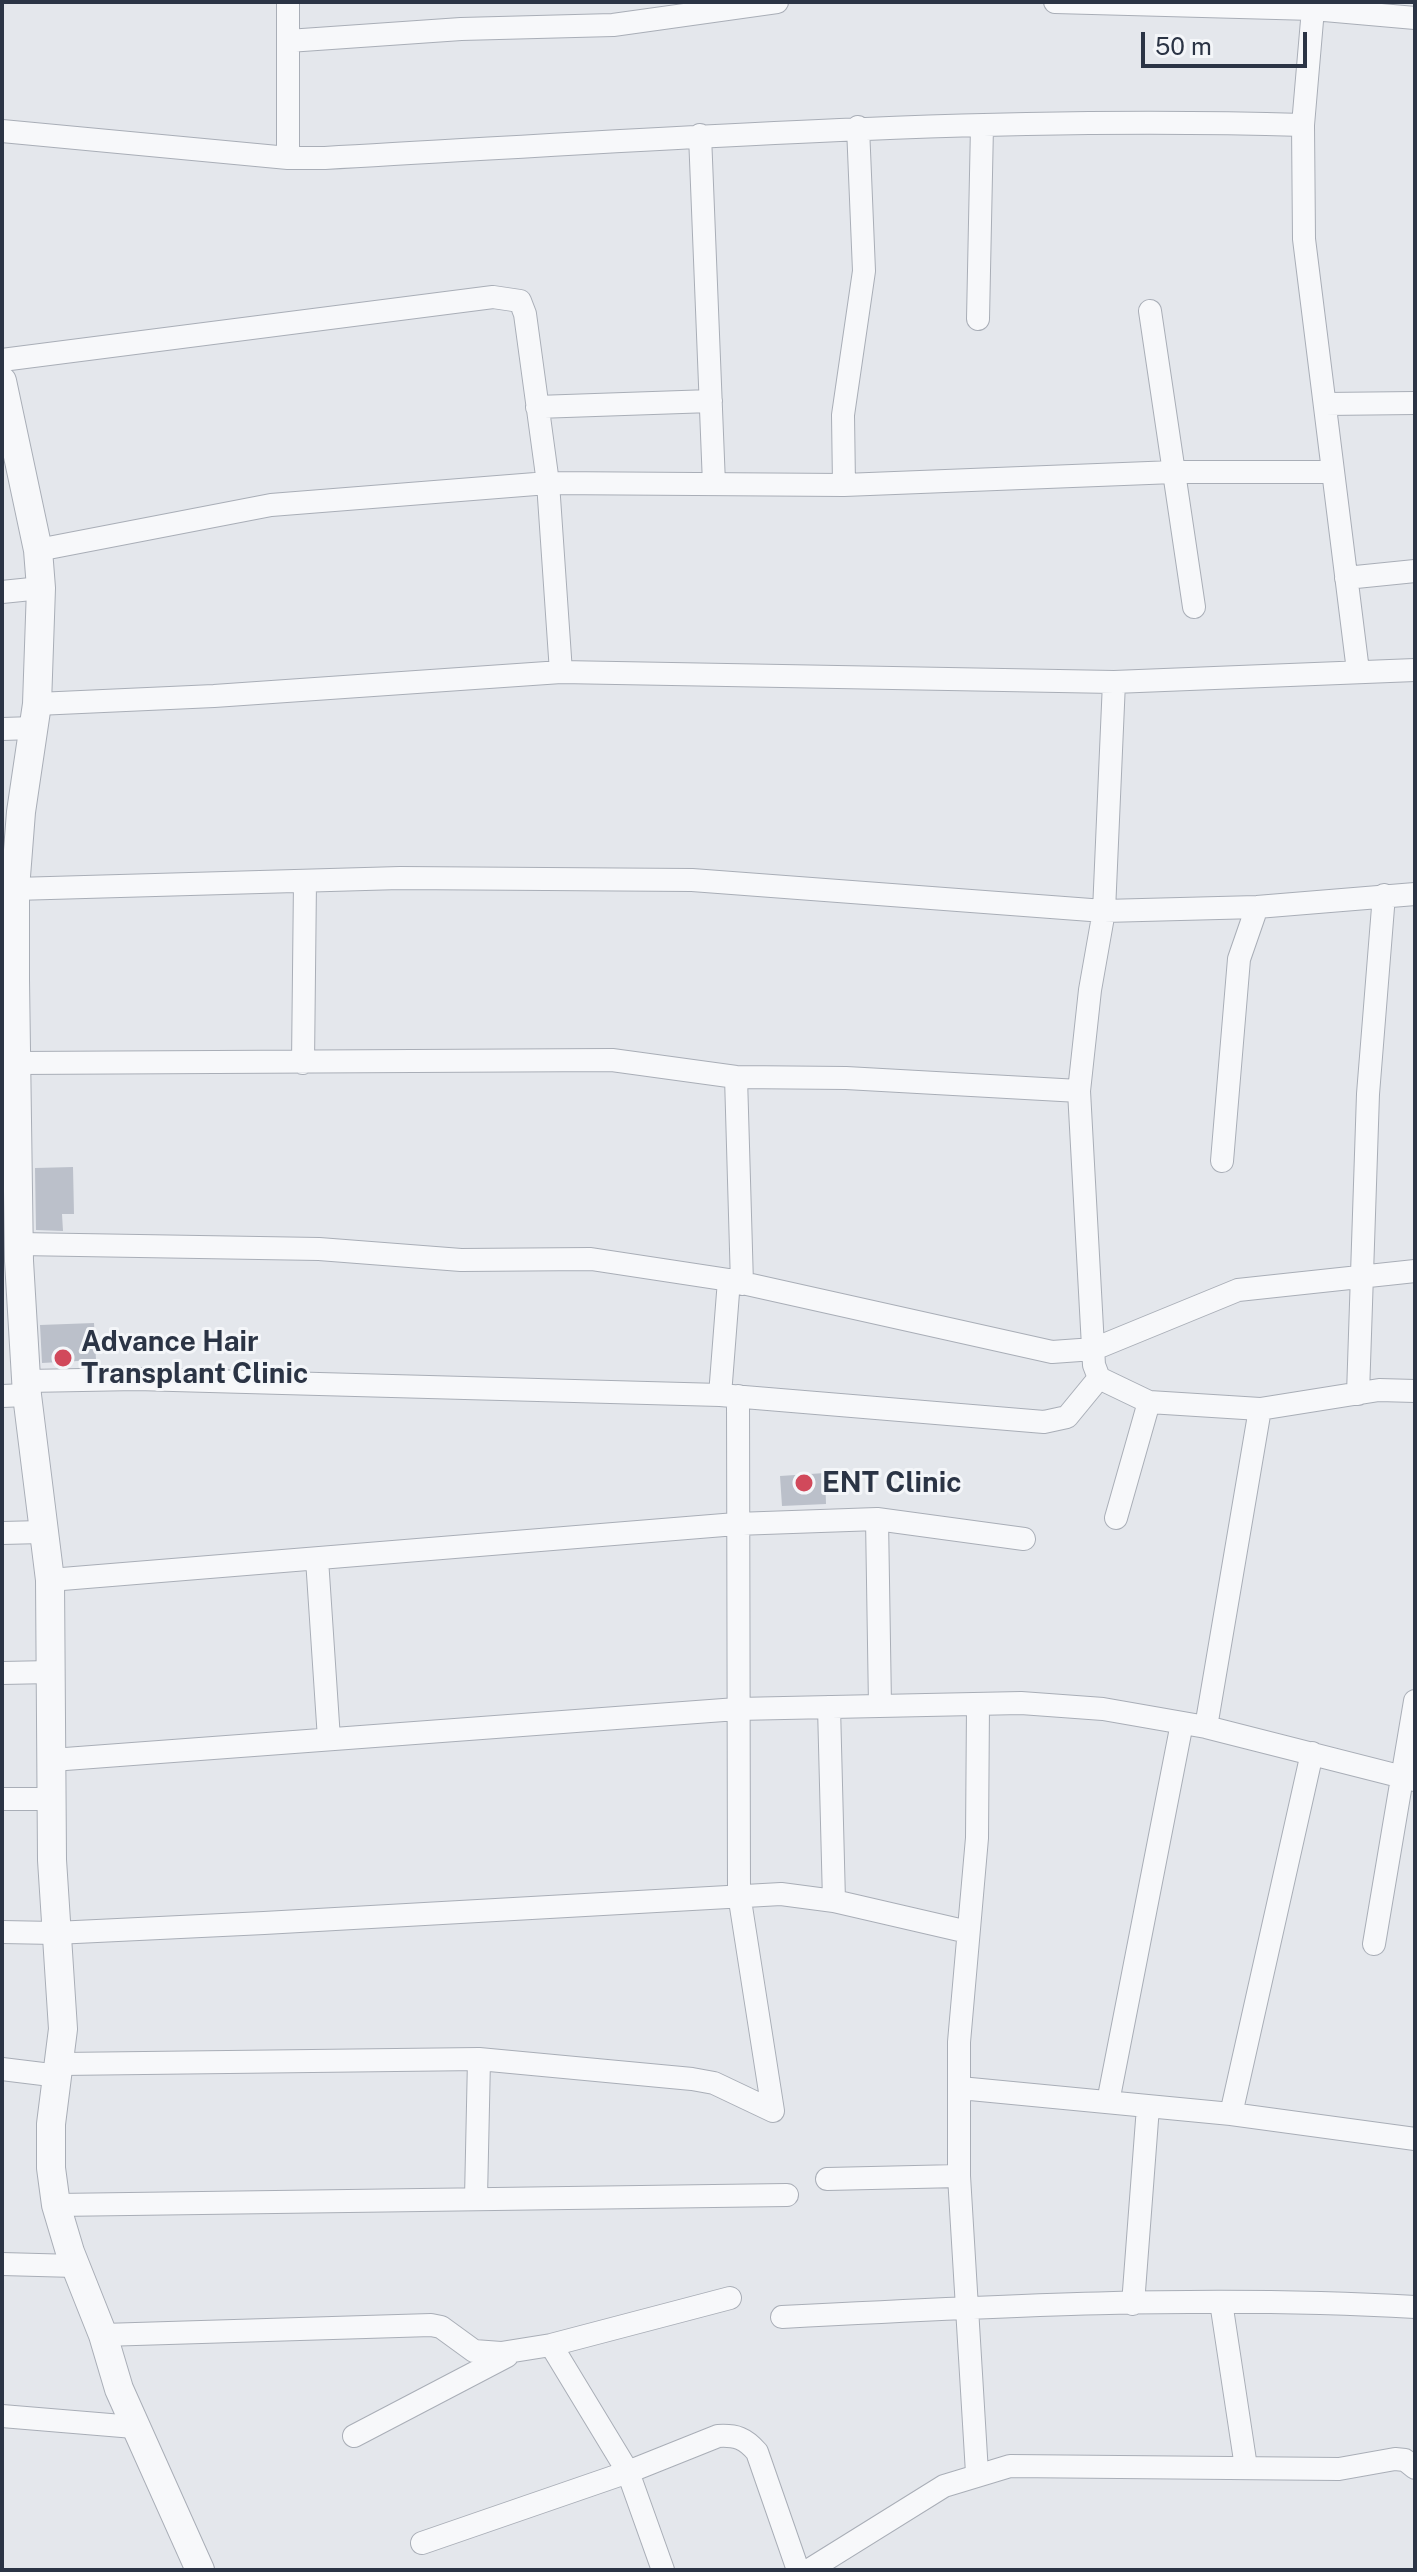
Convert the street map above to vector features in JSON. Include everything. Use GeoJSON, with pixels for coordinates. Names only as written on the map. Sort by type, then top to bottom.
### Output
{"type":"FeatureCollection","features":[{"type":"Feature","properties":{"kind":"street"},"geometry":{"type":"LineString","coordinates":[[288,2],[288,158]]}},
{"type":"Feature","properties":{"kind":"street"},"geometry":{"type":"LineString","coordinates":[[288,41],[461,29],[613,25],[777,2]]}},
{"type":"Feature","properties":{"kind":"street"},"geometry":{"type":"LineString","coordinates":[[1055,2],[1270,6],[1415,18]]}},
{"type":"Feature","properties":{"kind":"street"},"geometry":{"type":"LineString","coordinates":[[1313,9],[1303,125],[1304,239],[1358,671]]}},
{"type":"Feature","properties":{"kind":"street"},"geometry":{"type":"LineString","coordinates":[[2,131],[288,158],[858,127],[1123,122],[1303,125]]}},
{"type":"Feature","properties":{"kind":"street"},"geometry":{"type":"LineString","coordinates":[[978,319],[982,126]]}},
{"type":"Feature","properties":{"kind":"street"},"geometry":{"type":"LineString","coordinates":[[844,485],[844,402],[864,271],[858,127]]}},
{"type":"Feature","properties":{"kind":"street"},"geometry":{"type":"LineString","coordinates":[[700,135],[714,484]]}},
{"type":"Feature","properties":{"kind":"street"},"geometry":{"type":"LineString","coordinates":[[2,360],[508,297],[520,301],[525,314],[548,483],[561,672]]}},
{"type":"Feature","properties":{"kind":"street"},"geometry":{"type":"LineString","coordinates":[[1150,311],[1194,607]]}},
{"type":"Feature","properties":{"kind":"street"},"geometry":{"type":"LineString","coordinates":[[2,381],[38,550],[41,588],[35,716],[21,812],[8,979],[16,1063],[10,1122],[19,1391],[50,1580],[51,1799],[55,1933],[62,2003],[60,2070],[50,2148],[56,2205],[75,2266],[103,2335],[134,2427],[200,2570]]}},
{"type":"Feature","properties":{"kind":"street"},"geometry":{"type":"LineString","coordinates":[[537,407],[711,401]]}},
{"type":"Feature","properties":{"kind":"street"},"geometry":{"type":"LineString","coordinates":[[1325,404],[1415,403]]}},
{"type":"Feature","properties":{"kind":"street"},"geometry":{"type":"LineString","coordinates":[[38,550],[271,505],[548,483],[844,485],[1174,472],[1331,472]]}},
{"type":"Feature","properties":{"kind":"street"},"geometry":{"type":"LineString","coordinates":[[1346,578],[1415,571]]}},
{"type":"Feature","properties":{"kind":"street"},"geometry":{"type":"LineString","coordinates":[[2,592],[41,588]]}},
{"type":"Feature","properties":{"kind":"street"},"geometry":{"type":"LineString","coordinates":[[2,729],[35,716],[214,696],[561,672],[1114,682],[1415,670]]}},
{"type":"Feature","properties":{"kind":"street"},"geometry":{"type":"LineString","coordinates":[[19,1391],[182,1380],[729,1396],[1044,1422],[1067,1417],[1099,1378],[1094,1349],[1079,1091],[1104,911],[1114,682]]}},
{"type":"Feature","properties":{"kind":"street"},"geometry":{"type":"LineString","coordinates":[[15,889],[305,881],[692,880],[1104,911],[1257,907],[1415,894]]}},
{"type":"Feature","properties":{"kind":"street"},"geometry":{"type":"LineString","coordinates":[[303,1063],[305,881]]}},
{"type":"Feature","properties":{"kind":"street"},"geometry":{"type":"LineString","coordinates":[[1358,1394],[1359,1279],[1368,1094],[1384,895]]}},
{"type":"Feature","properties":{"kind":"street"},"geometry":{"type":"LineString","coordinates":[[1222,1161],[1239,959],[1257,907]]}},
{"type":"Feature","properties":{"kind":"street"},"geometry":{"type":"LineString","coordinates":[[16,1063],[612,1060],[736,1077],[846,1078],[1079,1091]]}},
{"type":"Feature","properties":{"kind":"street"},"geometry":{"type":"LineString","coordinates":[[2,2069],[479,2059],[692,2079],[714,2083],[773,2111],[739,1894],[736,1524],[729,1396],[736,1282],[736,1077]]}},
{"type":"Feature","properties":{"kind":"street"},"geometry":{"type":"LineString","coordinates":[[13,1256],[319,1249],[473,1260],[591,1259],[736,1282],[1052,1352],[1094,1349],[1238,1290],[1415,1271]]}},
{"type":"Feature","properties":{"kind":"street"},"geometry":{"type":"LineString","coordinates":[[1099,1378],[1149,1402],[1260,1409],[1358,1394],[1415,1391]]}},
{"type":"Feature","properties":{"kind":"street"},"geometry":{"type":"LineString","coordinates":[[1116,1518],[1149,1402]]}},
{"type":"Feature","properties":{"kind":"street"},"geometry":{"type":"LineString","coordinates":[[1206,1727],[1260,1409]]}},
{"type":"Feature","properties":{"kind":"street"},"geometry":{"type":"LineString","coordinates":[[50,1580],[736,1524],[877,1519],[1024,1539]]}},
{"type":"Feature","properties":{"kind":"street"},"geometry":{"type":"LineString","coordinates":[[877,1519],[880,1706]]}},
{"type":"Feature","properties":{"kind":"street"},"geometry":{"type":"LineString","coordinates":[[2,1533],[42,1532]]}},
{"type":"Feature","properties":{"kind":"street"},"geometry":{"type":"LineString","coordinates":[[317,1559],[329,1739]]}},
{"type":"Feature","properties":{"kind":"street"},"geometry":{"type":"LineString","coordinates":[[2,1673],[51,1672]]}},
{"type":"Feature","properties":{"kind":"street"},"geometry":{"type":"LineString","coordinates":[[1374,1944],[1409,1778],[1415,1701]]}},
{"type":"Feature","properties":{"kind":"street"},"geometry":{"type":"LineString","coordinates":[[977,2473],[970,2307],[959,2176],[960,2008],[979,1799],[978,1705]]}},
{"type":"Feature","properties":{"kind":"street"},"geometry":{"type":"LineString","coordinates":[[52,1760],[737,1709],[1061,1705],[1206,1727],[1409,1778]]}},
{"type":"Feature","properties":{"kind":"street"},"geometry":{"type":"LineString","coordinates":[[829,1707],[834,1901]]}},
{"type":"Feature","properties":{"kind":"street"},"geometry":{"type":"LineString","coordinates":[[1108,2102],[1182,1723]]}},
{"type":"Feature","properties":{"kind":"street"},"geometry":{"type":"LineString","coordinates":[[1231,2114],[1312,1753]]}},
{"type":"Feature","properties":{"kind":"street"},"geometry":{"type":"LineString","coordinates":[[2,1799],[51,1799]]}},
{"type":"Feature","properties":{"kind":"street"},"geometry":{"type":"LineString","coordinates":[[2,1932],[55,1933],[781,1894],[834,1901],[968,1932]]}},
{"type":"Feature","properties":{"kind":"street"},"geometry":{"type":"LineString","coordinates":[[476,2198],[479,2059]]}},
{"type":"Feature","properties":{"kind":"street"},"geometry":{"type":"LineString","coordinates":[[960,2088],[1231,2114],[1415,2139]]}},
{"type":"Feature","properties":{"kind":"street"},"geometry":{"type":"LineString","coordinates":[[1133,2304],[1148,2107]]}},
{"type":"Feature","properties":{"kind":"street"},"geometry":{"type":"LineString","coordinates":[[827,2179],[959,2176]]}},
{"type":"Feature","properties":{"kind":"street"},"geometry":{"type":"LineString","coordinates":[[56,2205],[787,2195]]}},
{"type":"Feature","properties":{"kind":"street"},"geometry":{"type":"LineString","coordinates":[[2,2264],[75,2266]]}},
{"type":"Feature","properties":{"kind":"street"},"geometry":{"type":"LineString","coordinates":[[103,2335],[431,2325],[441,2327],[474,2351],[519,2350],[551,2345],[730,2298]]}},
{"type":"Feature","properties":{"kind":"street"},"geometry":{"type":"LineString","coordinates":[[782,2317],[970,2307],[1221,2302],[1314,2301],[1415,2307]]}},
{"type":"Feature","properties":{"kind":"street"},"geometry":{"type":"LineString","coordinates":[[1221,2302],[1246,2467]]}},
{"type":"Feature","properties":{"kind":"street"},"geometry":{"type":"LineString","coordinates":[[551,2345],[628,2472],[663,2570]]}},
{"type":"Feature","properties":{"kind":"street"},"geometry":{"type":"LineString","coordinates":[[354,2436],[519,2350]]}},
{"type":"Feature","properties":{"kind":"street"},"geometry":{"type":"LineString","coordinates":[[2,2416],[134,2427]]}},
{"type":"Feature","properties":{"kind":"street"},"geometry":{"type":"LineString","coordinates":[[422,2543],[628,2472],[718,2436],[734,2435],[746,2440],[757,2452],[798,2570]]}},
{"type":"Feature","properties":{"kind":"street"},"geometry":{"type":"LineString","coordinates":[[809,2570],[944,2486],[977,2473],[1010,2466],[1339,2469],[1395,2459],[1405,2460],[1415,2468]]}},
{"type":"Feature","properties":{"kind":"building"},"geometry":{"type":"Polygon","coordinates":[[[73,1167],[74,1214],[62,1214],[63,1231],[36,1230],[35,1168],[73,1167]]]}},
{"type":"Feature","properties":{"kind":"building"},"geometry":{"type":"Polygon","coordinates":[[[94,1323],[96,1360],[42,1363],[40,1325],[94,1323]]]}},
{"type":"Feature","properties":{"kind":"building"},"geometry":{"type":"Polygon","coordinates":[[[825,1473],[826,1504],[782,1506],[780,1476],[825,1473]]]}},
{"type":"Feature","properties":{"kind":"place","name":"Advance Hair Transplant Clinic"},"geometry":{"type":"Point","coordinates":[63,1358]}},
{"type":"Feature","properties":{"kind":"place","name":"ENT Clinic"},"geometry":{"type":"Point","coordinates":[804,1483]}}]}
